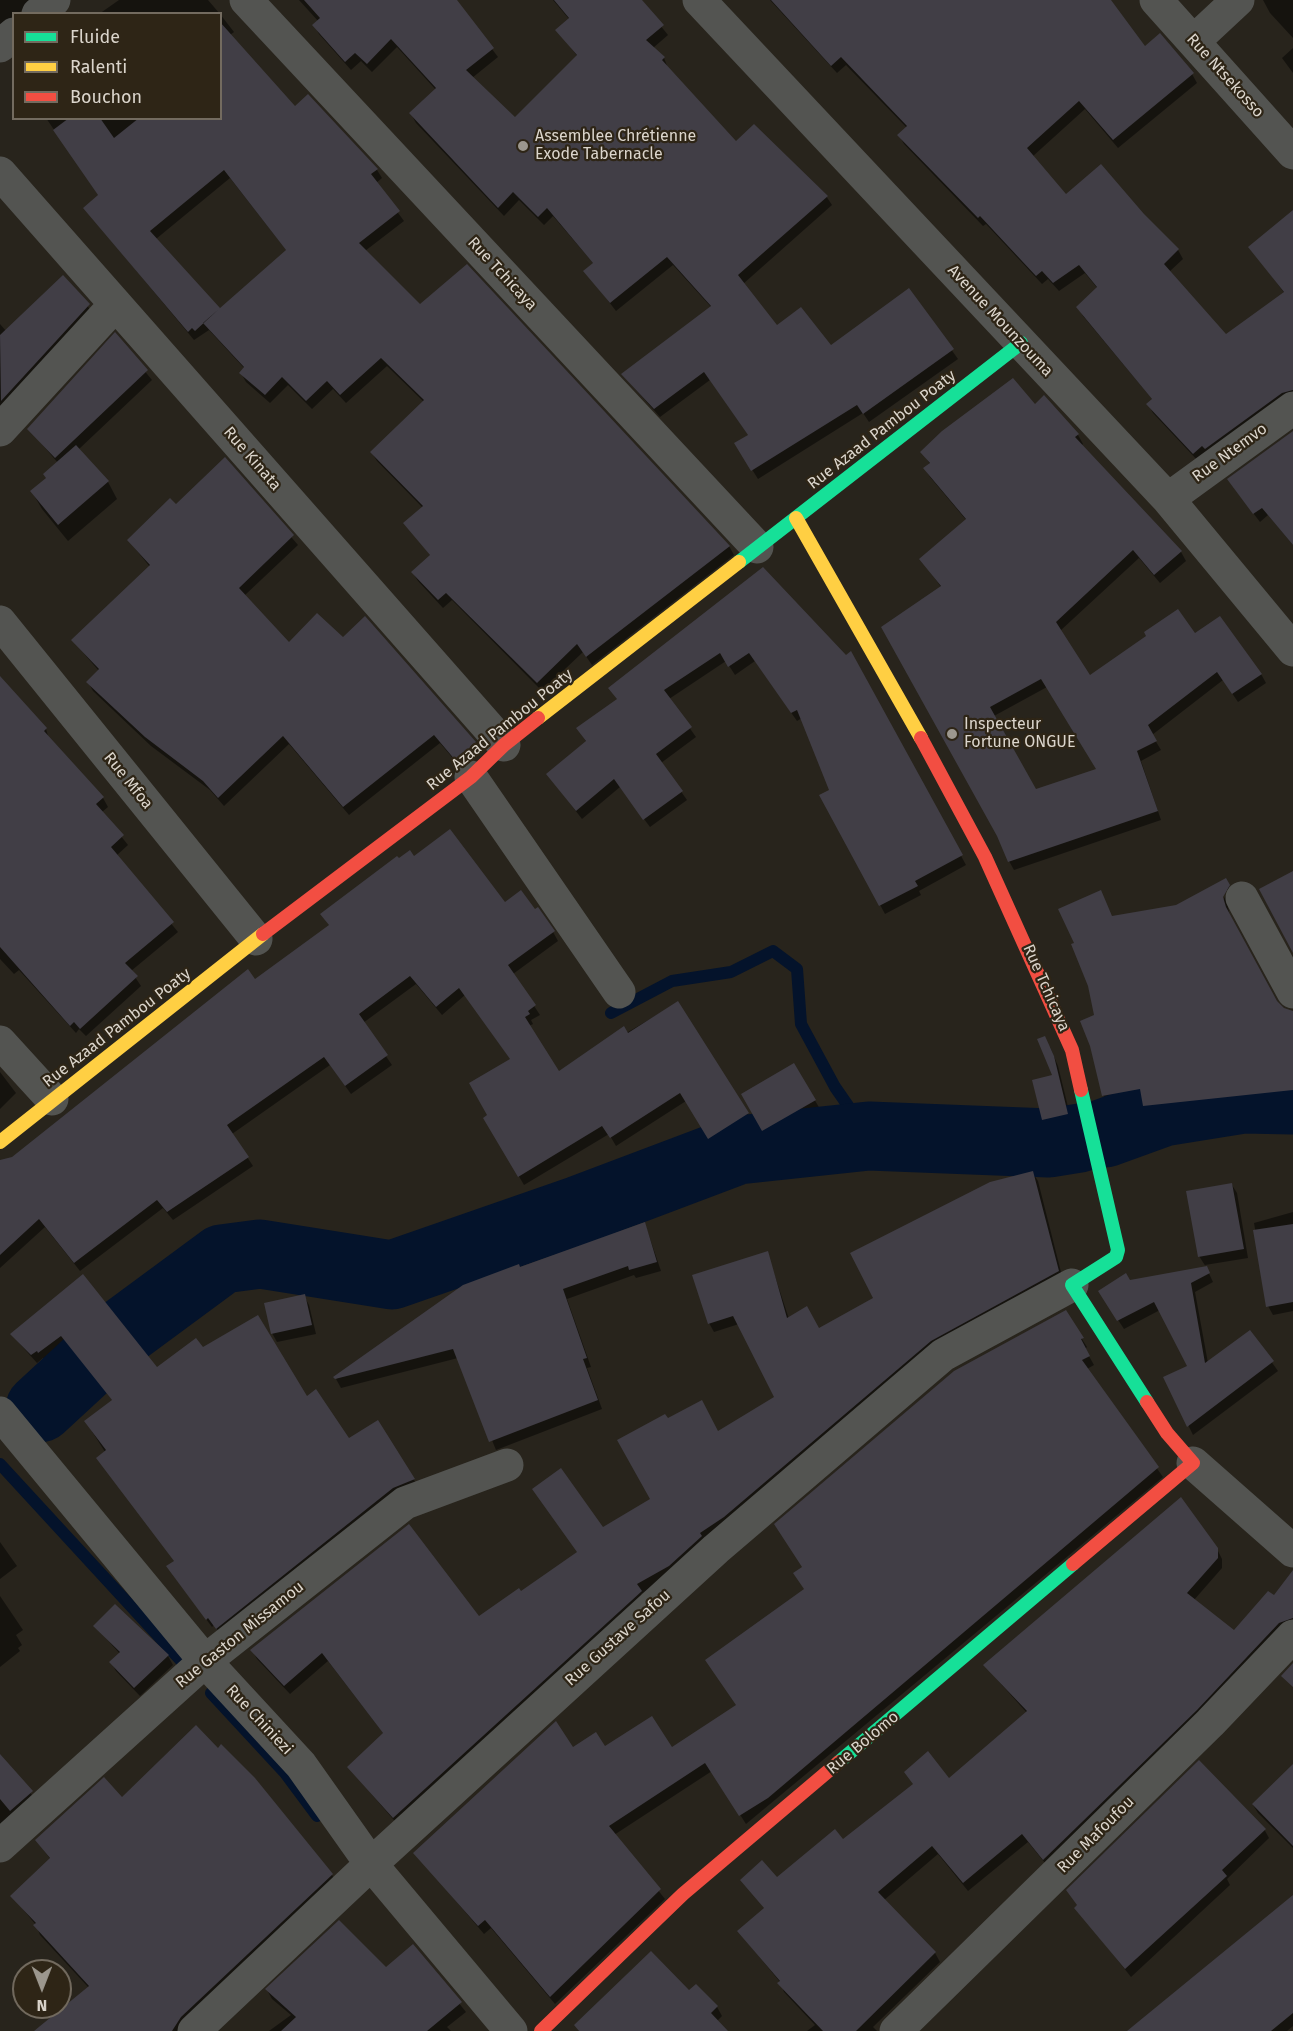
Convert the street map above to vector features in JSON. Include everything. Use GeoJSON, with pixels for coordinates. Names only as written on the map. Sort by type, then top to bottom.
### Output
{"type":"FeatureCollection","features":[{"type":"Feature","properties":{"kind":"street"},"geometry":{"type":"LineString","coordinates":[[40,12],[54,0]]}},
{"type":"Feature","properties":{"kind":"street","name":"Rue Tchicaya"},"geometry":{"type":"LineString","coordinates":[[246,0],[757,547]]}},
{"type":"Feature","properties":{"kind":"street","name":"Avenue Mounzouma"},"geometry":{"type":"LineString","coordinates":[[699,0],[1168,499],[1293,650]]}},
{"type":"Feature","properties":{"kind":"street","name":"Rue Ntsekosso"},"geometry":{"type":"LineString","coordinates":[[1155,0],[1293,153]]}},
{"type":"Feature","properties":{"kind":"street"},"geometry":{"type":"LineString","coordinates":[[1194,41],[1238,0]]}},
{"type":"Feature","properties":{"kind":"street"},"geometry":{"type":"LineString","coordinates":[[0,46],[12,36]]}},
{"type":"Feature","properties":{"kind":"street","name":"Rue Kinata"},"geometry":{"type":"LineString","coordinates":[[0,173],[504,745]]}},
{"type":"Feature","properties":{"kind":"street"},"geometry":{"type":"LineString","coordinates":[[0,430],[115,304]]}},
{"type":"Feature","properties":{"kind":"street","name":"Rue Azaad Pambou Poaty"},"geometry":{"type":"LineString","coordinates":[[0,1142],[256,939],[471,777],[504,745],[1021,343]]}},
{"type":"Feature","properties":{"kind":"street","name":"Rue Ntemvo"},"geometry":{"type":"LineString","coordinates":[[1168,499],[1293,408]]}},
{"type":"Feature","properties":{"kind":"street","name":"Rue Tchicaya"},"geometry":{"type":"LineString","coordinates":[[796,518],[886,674],[975,837],[1026,944],[1072,1050],[1118,1250],[1116,1257],[1072,1285]]}},
{"type":"Feature","properties":{"kind":"street","name":"Rue Mfoa"},"geometry":{"type":"LineString","coordinates":[[0,622],[256,939]]}},
{"type":"Feature","properties":{"kind":"street"},"geometry":{"type":"LineString","coordinates":[[471,777],[619,992]]}},
{"type":"Feature","properties":{"kind":"street"},"geometry":{"type":"LineString","coordinates":[[1242,898],[1293,992]]}},
{"type":"Feature","properties":{"kind":"street"},"geometry":{"type":"LineString","coordinates":[[0,1042],[52,1099]]}},
{"type":"Feature","properties":{"kind":"street"},"geometry":{"type":"LineString","coordinates":[[1072,1285],[1187,1458],[1293,1551]]}},
{"type":"Feature","properties":{"kind":"street","name":"Rue Gustave Safou"},"geometry":{"type":"LineString","coordinates":[[194,2031],[371,1864],[716,1549],[943,1355],[1072,1285]]}},
{"type":"Feature","properties":{"kind":"street","name":"Rue Chiniezi"},"geometry":{"type":"LineString","coordinates":[[0,1413],[205,1661],[301,1766],[371,1864],[511,2031]]}},
{"type":"Feature","properties":{"kind":"street","name":"Rue Bolomo"},"geometry":{"type":"LineString","coordinates":[[541,2031],[683,1894],[1187,1458]]}},
{"type":"Feature","properties":{"kind":"street","name":"Rue Gaston Missamou"},"geometry":{"type":"LineString","coordinates":[[0,1846],[205,1661],[405,1503],[507,1465]]}},
{"type":"Feature","properties":{"kind":"street","name":"Rue Mafoufou"},"geometry":{"type":"LineString","coordinates":[[896,2031],[1202,1731],[1293,1636]]}},
{"type":"Feature","properties":{"kind":"building"},"geometry":{"type":"Polygon","coordinates":[[[304,0],[457,0],[494,48],[466,70],[515,117],[577,55],[555,30],[569,18],[554,0],[642,0],[664,25],[646,40],[665,57],[662,60],[736,141],[754,124],[828,196],[738,275],[777,325],[801,307],[831,345],[909,288],[954,349],[863,414],[857,405],[751,471],[734,443],[748,435],[704,372],[654,409],[621,374],[711,306],[667,257],[610,303],[583,271],[593,263],[547,208],[538,217],[513,192],[498,208],[409,113],[436,88],[391,39],[367,64],[355,53],[345,62],[312,25],[320,18],[304,0]]]}},
{"type":"Feature","properties":{"kind":"building"},"geometry":{"type":"Polygon","coordinates":[[[771,0],[1111,0],[1145,46],[1160,33],[1194,73],[1113,140],[1079,101],[1027,148],[1066,194],[1101,164],[1144,214],[1179,249],[1164,264],[1226,334],[1284,292],[1248,247],[1293,210],[1293,390],[1282,393],[1205,449],[1202,446],[1193,454],[1146,404],[1152,399],[1076,307],[1097,287],[1079,265],[1053,283],[1042,271],[1036,276],[980,216],[978,218],[897,135],[907,126],[841,57],[831,66],[771,0]]]}},
{"type":"Feature","properties":{"kind":"building"},"geometry":{"type":"Polygon","coordinates":[[[222,24],[295,106],[308,94],[378,169],[371,174],[400,211],[359,243],[420,304],[467,264],[730,546],[586,657],[577,644],[537,683],[446,593],[438,600],[411,572],[430,555],[403,523],[423,506],[370,452],[424,400],[381,358],[340,395],[327,381],[306,401],[282,377],[265,395],[239,373],[244,367],[203,323],[195,331],[192,328],[188,332],[83,208],[98,195],[53,130],[66,120],[101,120],[114,138],[136,120],[222,120],[222,24]],[[224,170],[150,231],[220,308],[286,250],[224,170]]]}},
{"type":"Feature","properties":{"kind":"building"},"geometry":{"type":"Polygon","coordinates":[[[63,275],[90,304],[1,401],[0,335],[63,275]]]}},
{"type":"Feature","properties":{"kind":"building"},"geometry":{"type":"Polygon","coordinates":[[[115,332],[148,370],[55,458],[27,429],[115,332]]]}},
{"type":"Feature","properties":{"kind":"building"},"geometry":{"type":"Polygon","coordinates":[[[1013,378],[1035,404],[1044,395],[1079,434],[1075,437],[1182,551],[1154,575],[1133,550],[1056,622],[1090,675],[1146,636],[1144,632],[1178,609],[1195,633],[1220,616],[1262,674],[1232,694],[1217,672],[1148,725],[1157,741],[1137,751],[1158,811],[1008,862],[997,836],[881,627],[941,586],[919,559],[966,519],[923,468],[930,463],[920,452],[942,431],[1013,378]],[[1041,679],[990,707],[1036,789],[1096,769],[1041,679]]]}},
{"type":"Feature","properties":{"kind":"building"},"geometry":{"type":"Polygon","coordinates":[[[1293,431],[1293,545],[1262,508],[1253,514],[1227,479],[1293,431]]]}},
{"type":"Feature","properties":{"kind":"building"},"geometry":{"type":"Polygon","coordinates":[[[76,445],[109,481],[58,525],[30,491],[46,478],[43,474],[76,445]]]}},
{"type":"Feature","properties":{"kind":"building"},"geometry":{"type":"Polygon","coordinates":[[[225,457],[294,535],[239,588],[289,642],[317,613],[343,637],[365,616],[476,742],[456,761],[434,735],[343,807],[283,736],[218,798],[203,781],[145,737],[86,682],[99,669],[71,640],[150,565],[127,540],[170,498],[176,504],[225,457]]]}},
{"type":"Feature","properties":{"kind":"building"},"geometry":{"type":"Polygon","coordinates":[[[763,567],[846,655],[851,651],[963,855],[915,881],[918,886],[879,906],[819,795],[829,790],[797,710],[791,713],[749,653],[728,667],[720,653],[664,690],[692,727],[656,754],[683,791],[643,820],[614,779],[576,811],[546,774],[586,741],[576,728],[617,699],[608,688],[763,567]]]}},
{"type":"Feature","properties":{"kind":"building"},"geometry":{"type":"Polygon","coordinates":[[[0,676],[47,728],[44,731],[104,797],[96,804],[124,835],[111,847],[174,922],[125,963],[138,976],[80,1029],[74,1022],[70,1026],[0,947],[0,676]]]}},
{"type":"Feature","properties":{"kind":"building"},"geometry":{"type":"Polygon","coordinates":[[[450,829],[505,902],[521,890],[535,909],[538,907],[555,931],[508,965],[536,1005],[528,1011],[530,1014],[525,1017],[559,1071],[624,1026],[628,1033],[678,1001],[749,1113],[708,1139],[680,1093],[610,1138],[602,1126],[518,1177],[483,1118],[487,1115],[469,1083],[510,1059],[459,988],[436,1007],[410,976],[359,1014],[388,1055],[345,1086],[324,1057],[227,1125],[249,1157],[167,1212],[157,1200],[74,1263],[39,1219],[0,1255],[0,1160],[12,1157],[248,969],[255,979],[329,925],[320,914],[397,856],[399,858],[410,850],[414,856],[450,829]]]}},
{"type":"Feature","properties":{"kind":"building"},"geometry":{"type":"Polygon","coordinates":[[[1293,871],[1293,953],[1259,889],[1293,871]]]}},
{"type":"Feature","properties":{"kind":"building"},"geometry":{"type":"Polygon","coordinates":[[[1226,878],[1230,885],[1223,897],[1226,907],[1277,1001],[1284,1008],[1293,1011],[1293,1090],[1143,1106],[1140,1089],[1102,1096],[1090,1046],[1080,1021],[1094,1015],[1088,986],[1071,944],[1074,943],[1058,909],[1101,890],[1112,916],[1176,905],[1226,878]]]}},
{"type":"Feature","properties":{"kind":"building"},"geometry":{"type":"Polygon","coordinates":[[[1045,1036],[1054,1056],[1068,1114],[1042,1120],[1032,1080],[1052,1075],[1037,1039],[1045,1036]]]}},
{"type":"Feature","properties":{"kind":"building"},"geometry":{"type":"Polygon","coordinates":[[[794,1063],[816,1100],[762,1131],[741,1094],[794,1063]]]}},
{"type":"Feature","properties":{"kind":"building"},"geometry":{"type":"Polygon","coordinates":[[[1033,1171],[1059,1271],[931,1341],[724,1517],[700,1533],[702,1536],[669,1566],[637,1584],[642,1591],[393,1818],[347,1767],[383,1733],[322,1653],[284,1686],[250,1650],[409,1524],[479,1616],[519,1588],[521,1591],[577,1552],[532,1489],[561,1468],[603,1527],[650,1499],[617,1440],[665,1414],[668,1418],[702,1400],[718,1431],[774,1397],[733,1316],[708,1324],[692,1275],[768,1251],[787,1318],[807,1306],[819,1328],[873,1298],[850,1253],[990,1182],[1033,1171]]]}},
{"type":"Feature","properties":{"kind":"building"},"geometry":{"type":"Polygon","coordinates":[[[1232,1183],[1244,1249],[1198,1257],[1186,1191],[1232,1183]]]}},
{"type":"Feature","properties":{"kind":"building"},"geometry":{"type":"Polygon","coordinates":[[[645,1222],[657,1262],[629,1270],[628,1266],[563,1289],[587,1358],[583,1359],[598,1400],[489,1442],[453,1349],[335,1379],[333,1377],[463,1285],[645,1222]]]}},
{"type":"Feature","properties":{"kind":"building"},"geometry":{"type":"Polygon","coordinates":[[[1293,1224],[1293,1302],[1266,1307],[1253,1230],[1293,1224]]]}},
{"type":"Feature","properties":{"kind":"building"},"geometry":{"type":"Polygon","coordinates":[[[1207,1266],[1210,1273],[1191,1283],[1205,1363],[1250,1330],[1274,1361],[1187,1427],[1163,1377],[1187,1366],[1154,1302],[1117,1321],[1098,1291],[1126,1273],[1130,1280],[1207,1266]]]}},
{"type":"Feature","properties":{"kind":"building"},"geometry":{"type":"Polygon","coordinates":[[[83,1274],[157,1367],[196,1338],[203,1347],[258,1315],[307,1396],[316,1389],[349,1438],[378,1420],[415,1479],[393,1488],[216,1629],[208,1618],[206,1620],[166,1566],[174,1561],[96,1458],[106,1450],[84,1421],[112,1400],[61,1336],[38,1353],[37,1351],[31,1355],[10,1334],[83,1274]]]}},
{"type":"Feature","properties":{"kind":"building"},"geometry":{"type":"Polygon","coordinates":[[[305,1294],[312,1325],[271,1334],[264,1303],[305,1294]]]}},
{"type":"Feature","properties":{"kind":"building"},"geometry":{"type":"Polygon","coordinates":[[[1066,1310],[1084,1338],[1081,1339],[1090,1356],[1082,1360],[1159,1467],[768,1798],[739,1816],[705,1763],[609,1826],[661,1889],[550,1997],[485,1920],[478,1926],[413,1853],[556,1721],[573,1747],[596,1732],[605,1746],[652,1716],[672,1747],[736,1705],[705,1660],[804,1589],[793,1573],[802,1567],[774,1524],[954,1371],[1066,1310]]]}},
{"type":"Feature","properties":{"kind":"building"},"geometry":{"type":"Polygon","coordinates":[[[1181,1497],[1218,1548],[1218,1558],[1187,1593],[1234,1630],[1268,1591],[1274,1595],[1293,1570],[1293,1618],[1279,1623],[1197,1710],[1043,1860],[1022,1834],[963,1883],[932,1846],[878,1892],[936,1952],[856,2031],[823,2031],[777,1983],[780,1981],[737,1931],[764,1908],[740,1880],[762,1860],[777,1877],[835,1829],[843,1839],[913,1784],[904,1772],[928,1751],[949,1778],[1027,1711],[983,1665],[1181,1497]]]}},
{"type":"Feature","properties":{"kind":"building"},"geometry":{"type":"Polygon","coordinates":[[[115,1604],[169,1655],[134,1688],[109,1662],[120,1652],[93,1626],[115,1604]]]}},
{"type":"Feature","properties":{"kind":"building"},"geometry":{"type":"Polygon","coordinates":[[[1293,1663],[1293,1687],[1281,1676],[1293,1663]]]}},
{"type":"Feature","properties":{"kind":"building"},"geometry":{"type":"Polygon","coordinates":[[[196,1725],[218,1748],[221,1744],[255,1778],[333,1874],[181,2017],[172,2031],[34,2031],[49,2019],[72,2019],[72,2000],[89,1986],[72,1967],[72,1959],[64,1959],[33,1925],[36,1923],[10,1896],[50,1858],[35,1840],[104,1777],[122,1797],[196,1725]]]}},
{"type":"Feature","properties":{"kind":"building"},"geometry":{"type":"Polygon","coordinates":[[[0,1754],[33,1791],[10,1811],[0,1799],[0,1754]]]}},
{"type":"Feature","properties":{"kind":"building"},"geometry":{"type":"Polygon","coordinates":[[[1199,1760],[1266,1829],[1222,1870],[1227,1876],[1125,1969],[1074,1908],[1077,1905],[1066,1890],[1199,1760]]]}},
{"type":"Feature","properties":{"kind":"building"},"geometry":{"type":"Polygon","coordinates":[[[1293,1764],[1293,1846],[1252,1804],[1293,1764]]]}},
{"type":"Feature","properties":{"kind":"building"},"geometry":{"type":"Polygon","coordinates":[[[1293,1895],[1293,2013],[1271,2031],[1127,2031],[1293,1895]]]}},
{"type":"Feature","properties":{"kind":"building"},"geometry":{"type":"Polygon","coordinates":[[[339,1920],[386,1967],[413,1944],[462,2002],[427,2031],[281,2031],[296,2017],[265,1989],[339,1920]]]}},
{"type":"Feature","properties":{"kind":"building"},"geometry":{"type":"Polygon","coordinates":[[[651,1951],[689,1990],[696,1984],[718,2006],[711,2013],[728,2031],[579,2031],[574,2025],[651,1951]]]}},
{"type":"Feature","properties":{"kind":"waterway"},"geometry":{"type":"LineString","coordinates":[[611,1013],[672,981],[731,972],[773,951],[797,969],[801,1024],[835,1087],[869,1136]]}},
{"type":"Feature","properties":{"kind":"waterway"},"geometry":{"type":"LineString","coordinates":[[1105,1133],[1163,1112],[1244,1099],[1293,1100]]}},
{"type":"Feature","properties":{"kind":"waterway"},"geometry":{"type":"LineString","coordinates":[[40,1408],[119,1335],[222,1259],[260,1254],[392,1275],[579,1210],[738,1150],[869,1136],[1049,1143],[1080,1138]]}},
{"type":"Feature","properties":{"kind":"waterway"},"geometry":{"type":"LineString","coordinates":[[0,1464],[185,1665]]}},
{"type":"Feature","properties":{"kind":"waterway"},"geometry":{"type":"LineString","coordinates":[[211,1693],[285,1773],[317,1816]]}},
{"type":"Feature","properties":{"kind":"traffic: fast"},"geometry":{"type":"LineString","coordinates":[[739,562],[1021,343]]}},
{"type":"Feature","properties":{"kind":"traffic: fast"},"geometry":{"type":"LineString","coordinates":[[1081,1090],[1118,1250],[1116,1257],[1072,1285],[1147,1402]]}},
{"type":"Feature","properties":{"kind":"traffic: fast"},"geometry":{"type":"LineString","coordinates":[[839,1762],[1073,1564]]}},
{"type":"Feature","properties":{"kind":"traffic: slow"},"geometry":{"type":"LineString","coordinates":[[796,518],[921,738]]}},
{"type":"Feature","properties":{"kind":"traffic: slow"},"geometry":{"type":"LineString","coordinates":[[538,718],[739,562]]}},
{"type":"Feature","properties":{"kind":"traffic: slow"},"geometry":{"type":"LineString","coordinates":[[0,1142],[263,934]]}},
{"type":"Feature","properties":{"kind":"traffic: jam"},"geometry":{"type":"LineString","coordinates":[[263,934],[471,777],[504,745],[538,718]]}},
{"type":"Feature","properties":{"kind":"traffic: jam"},"geometry":{"type":"LineString","coordinates":[[921,738],[985,857],[1072,1050],[1081,1090]]}},
{"type":"Feature","properties":{"kind":"traffic: jam"},"geometry":{"type":"LineString","coordinates":[[1073,1564],[1193,1463],[1167,1433],[1147,1402]]}},
{"type":"Feature","properties":{"kind":"traffic: jam"},"geometry":{"type":"LineString","coordinates":[[541,2031],[683,1894],[839,1762]]}},
{"type":"Feature","properties":{"kind":"place","name":"Assemblee Chrétienne Exode Tabernacle"},"geometry":{"type":"Point","coordinates":[523,146]}},
{"type":"Feature","properties":{"kind":"place","name":"Inspecteur Fortune ONGUE"},"geometry":{"type":"Point","coordinates":[952,734]}}]}
